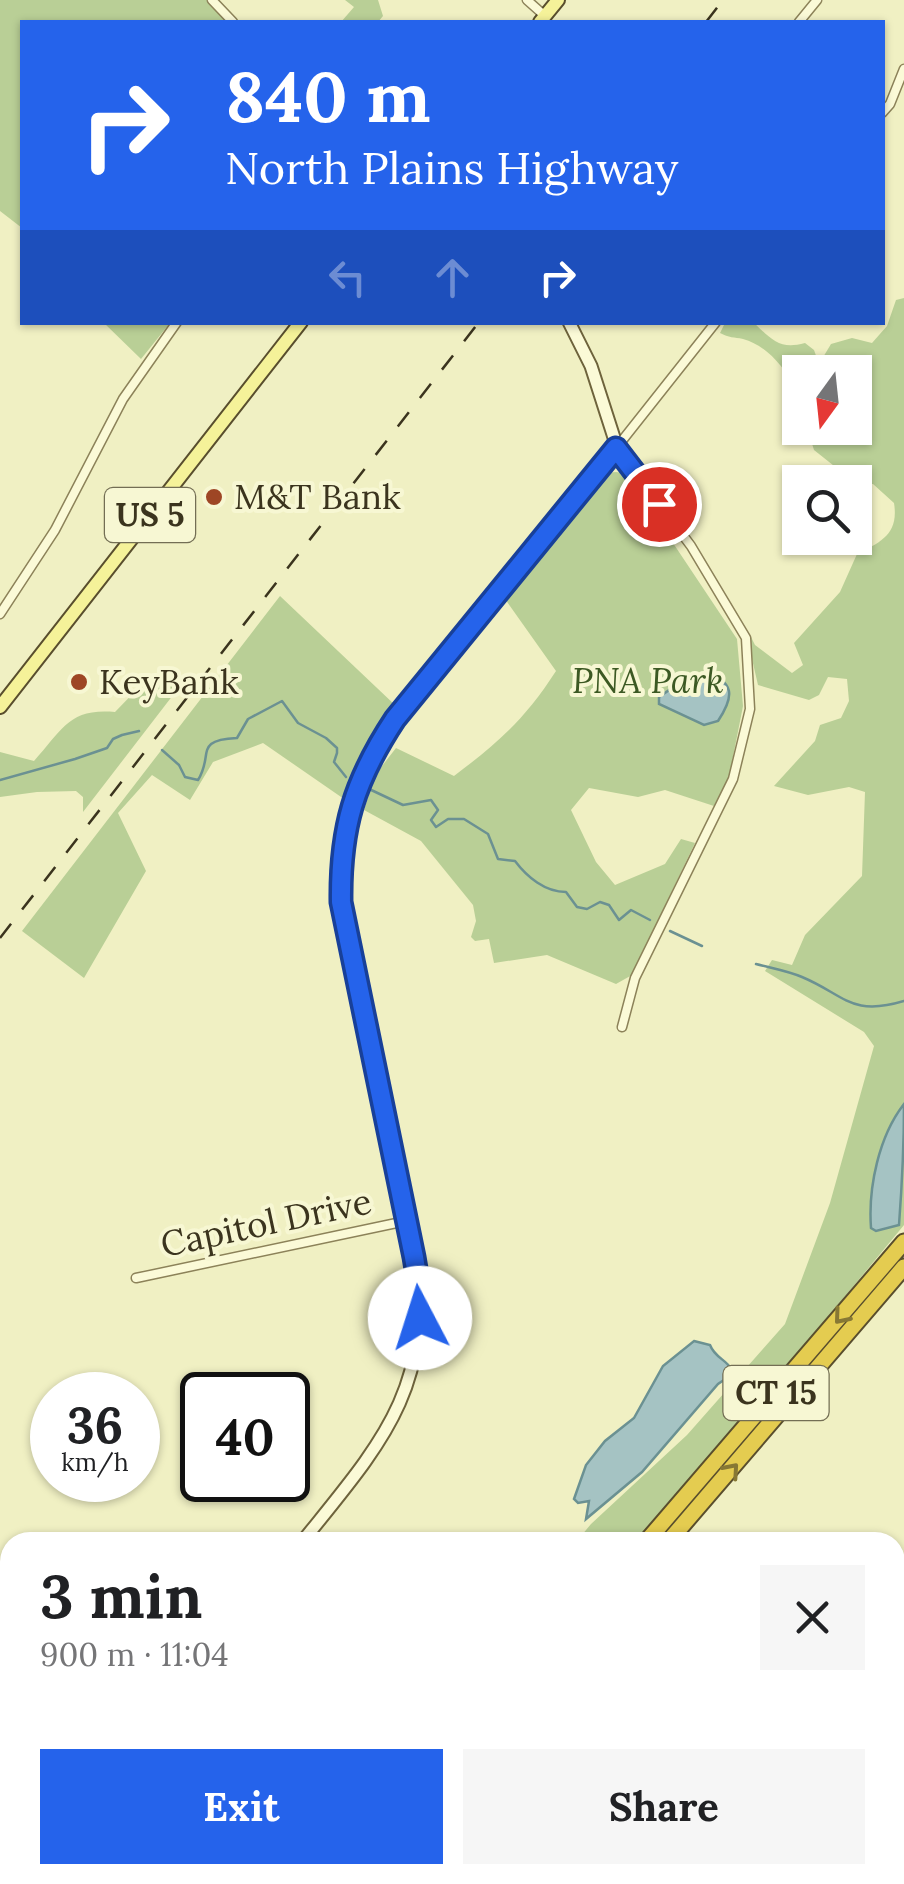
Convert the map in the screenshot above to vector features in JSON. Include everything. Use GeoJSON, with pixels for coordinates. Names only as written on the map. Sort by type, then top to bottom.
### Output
{"type":"FeatureCollection","features":[{"type":"Feature","properties":{"kind":"highway","name":"CT 15"},"geometry":{"type":"LineString","coordinates":[[655,1532],[904,1242]]}},
{"type":"Feature","properties":{"kind":"highway","name":"CT 15"},"geometry":{"type":"LineString","coordinates":[[677,1532],[904,1267]]}},
{"type":"Feature","properties":{"kind":"main road"},"geometry":{"type":"LineString","coordinates":[[542,19],[558,0]]}},
{"type":"Feature","properties":{"kind":"main road","name":"US 5"},"geometry":{"type":"LineString","coordinates":[[0,707],[299,325]]}},
{"type":"Feature","properties":{"kind":"street"},"geometry":{"type":"LineString","coordinates":[[212,0],[232,20]]}},
{"type":"Feature","properties":{"kind":"street"},"geometry":{"type":"LineString","coordinates":[[527,0],[542,19]]}},
{"type":"Feature","properties":{"kind":"street"},"geometry":{"type":"LineString","coordinates":[[801,20],[817,0]]}},
{"type":"Feature","properties":{"kind":"street"},"geometry":{"type":"LineString","coordinates":[[885,110],[904,69]]}},
{"type":"Feature","properties":{"kind":"street"},"geometry":{"type":"LineString","coordinates":[[0,614],[54,530],[123,399],[176,325]]}},
{"type":"Feature","properties":{"kind":"street"},"geometry":{"type":"LineString","coordinates":[[571,325],[592,366],[616,448],[692,546],[746,638],[750,709],[733,779],[635,978],[622,1027]]}},
{"type":"Feature","properties":{"kind":"street"},"geometry":{"type":"LineString","coordinates":[[310,1532],[380,1442],[405,1393],[420,1326],[420,1293],[341,902],[340,868],[348,812],[367,764],[395,719],[714,325]]}},
{"type":"Feature","properties":{"kind":"street","name":"Capitol Drive"},"geometry":{"type":"LineString","coordinates":[[136,1278],[406,1221]]}},
{"type":"Feature","properties":{"kind":"green space"},"geometry":{"type":"Polygon","coordinates":[[[0,0],[207,0],[226,20],[20,20],[20,226],[0,211],[0,0]]]}},
{"type":"Feature","properties":{"kind":"green space"},"geometry":{"type":"Polygon","coordinates":[[[345,0],[378,0],[383,16],[380,20],[343,20],[354,7],[345,0]]]}},
{"type":"Feature","properties":{"kind":"green space"},"geometry":{"type":"Polygon","coordinates":[[[904,298],[904,1225],[703,1468],[645,1532],[584,1532],[687,1435],[785,1324],[830,1203],[874,1046],[864,1032],[765,971],[772,960],[792,965],[805,935],[862,876],[865,792],[849,787],[808,795],[774,786],[815,741],[820,725],[841,718],[849,701],[847,679],[828,677],[819,695],[809,700],[758,685],[749,646],[751,637],[755,645],[792,673],[803,665],[794,643],[840,592],[857,555],[872,555],[872,546],[891,530],[894,503],[872,484],[872,465],[833,465],[812,445],[872,445],[872,355],[824,355],[831,344],[852,338],[872,343],[887,326],[896,300],[904,298]]]}},
{"type":"Feature","properties":{"kind":"green space"},"geometry":{"type":"Polygon","coordinates":[[[106,325],[168,325],[141,359],[106,325]]]}},
{"type":"Feature","properties":{"kind":"green space"},"geometry":{"type":"Polygon","coordinates":[[[724,325],[756,325],[777,342],[805,343],[816,355],[782,355],[782,368],[762,348],[720,333],[724,325]]]}},
{"type":"Feature","properties":{"kind":"green space","name":"PNA Park"},"geometry":{"type":"Polygon","coordinates":[[[606,473],[624,473],[633,483],[737,639],[743,706],[729,777],[714,806],[665,790],[638,797],[589,788],[571,810],[596,862],[615,885],[665,864],[681,839],[695,843],[632,975],[616,984],[547,955],[494,963],[489,939],[475,941],[471,937],[476,921],[473,905],[421,841],[364,810],[375,775],[396,748],[454,776],[510,729],[545,688],[556,671],[505,599],[606,473]]]}},
{"type":"Feature","properties":{"kind":"green space"},"geometry":{"type":"Polygon","coordinates":[[[280,596],[396,706],[365,750],[344,799],[263,743],[213,762],[190,800],[152,775],[118,813],[146,871],[84,978],[22,931],[280,596]]]}},
{"type":"Feature","properties":{"kind":"green space"},"geometry":{"type":"Polygon","coordinates":[[[146,680],[180,686],[83,812],[83,797],[76,791],[0,797],[0,752],[34,761],[68,723],[87,713],[115,712],[146,680]]]}},
{"type":"Feature","properties":{"kind":"water"},"geometry":{"type":"Polygon","coordinates":[[[703,674],[722,681],[729,691],[718,721],[704,725],[659,704],[659,697],[684,680],[703,674]]]}},
{"type":"Feature","properties":{"kind":"water"},"geometry":{"type":"Polygon","coordinates":[[[904,1104],[899,1225],[876,1231],[871,1228],[871,1212],[877,1163],[888,1131],[904,1104]]]}},
{"type":"Feature","properties":{"kind":"water"},"geometry":{"type":"Polygon","coordinates":[[[694,1341],[710,1345],[732,1370],[730,1376],[718,1384],[642,1472],[586,1519],[589,1501],[578,1503],[574,1499],[586,1465],[605,1441],[634,1418],[663,1366],[694,1341]]]}},
{"type":"Feature","properties":{"kind":"waterway"},"geometry":{"type":"LineString","coordinates":[[162,750],[179,765],[185,777],[198,780],[210,746],[223,739],[237,738],[248,719],[282,701],[298,723],[337,748],[334,762],[346,777]]}},
{"type":"Feature","properties":{"kind":"waterway"},"geometry":{"type":"LineString","coordinates":[[0,780],[107,748],[113,739],[139,731]]}},
{"type":"Feature","properties":{"kind":"waterway"},"geometry":{"type":"LineString","coordinates":[[367,788],[403,805],[431,800],[438,810],[431,820],[436,827],[448,819],[464,819],[488,834],[498,859],[515,861],[537,883],[566,892],[577,907],[587,909],[600,902],[609,905],[619,920],[631,910],[650,920]]}},
{"type":"Feature","properties":{"kind":"waterway"},"geometry":{"type":"LineString","coordinates":[[670,931],[702,946]]}},
{"type":"Feature","properties":{"kind":"waterway"},"geometry":{"type":"LineString","coordinates":[[756,964],[802,977],[860,1005],[872,1007],[904,1001]]}},
{"type":"Feature","properties":{"kind":"railway"},"geometry":{"type":"LineString","coordinates":[[708,20],[723,0]]}},
{"type":"Feature","properties":{"kind":"railway"},"geometry":{"type":"LineString","coordinates":[[0,938],[477,325]]}},
{"type":"Feature","properties":{"kind":"place","name":"M&T Bank"},"geometry":{"type":"Point","coordinates":[214,497]}},
{"type":"Feature","properties":{"kind":"place","name":"KeyBank"},"geometry":{"type":"Point","coordinates":[79,682]}},
{"type":"Feature","properties":{"kind":"route"},"geometry":{"type":"LineString","coordinates":[[420,1318],[414,1257],[341,902],[340,868],[348,812],[359,780],[395,719],[616,448],[659,504]]}}]}
